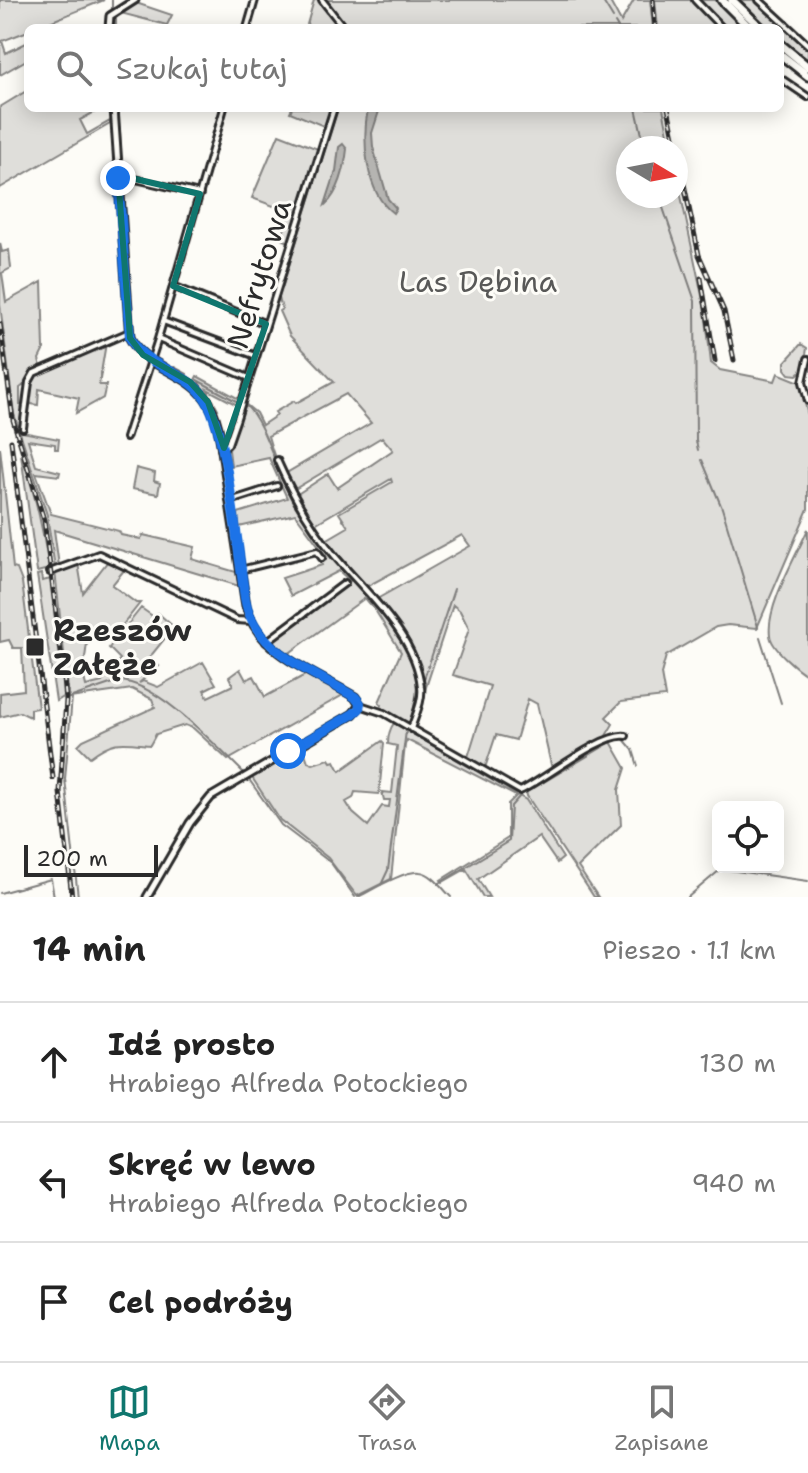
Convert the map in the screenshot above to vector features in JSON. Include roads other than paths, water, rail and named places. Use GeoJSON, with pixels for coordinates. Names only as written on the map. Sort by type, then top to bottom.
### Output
{"type":"FeatureCollection","features":[{"type":"Feature","properties":{"kind":"main road"},"geometry":{"type":"LineString","coordinates":[[722,0],[746,24]]}},
{"type":"Feature","properties":{"kind":"main road"},"geometry":{"type":"LineString","coordinates":[[732,0],[757,24]]}},
{"type":"Feature","properties":{"kind":"main road"},"geometry":{"type":"LineString","coordinates":[[784,47],[808,67]]}},
{"type":"Feature","properties":{"kind":"main road"},"geometry":{"type":"LineString","coordinates":[[784,57],[808,76]]}},
{"type":"Feature","properties":{"kind":"street"},"geometry":{"type":"LineString","coordinates":[[109,24],[110,16],[135,0]]}},
{"type":"Feature","properties":{"kind":"street"},"geometry":{"type":"LineString","coordinates":[[248,24],[255,0]]}},
{"type":"Feature","properties":{"kind":"street"},"geometry":{"type":"LineString","coordinates":[[322,0],[341,24]]}},
{"type":"Feature","properties":{"kind":"street"},"geometry":{"type":"LineString","coordinates":[[695,0],[718,24]]}},
{"type":"Feature","properties":{"kind":"street"},"geometry":{"type":"LineString","coordinates":[[759,0],[808,45]]}},
{"type":"Feature","properties":{"kind":"street"},"geometry":{"type":"LineString","coordinates":[[784,81],[808,97]]}},
{"type":"Feature","properties":{"kind":"street"},"geometry":{"type":"LineString","coordinates":[[114,112],[129,332],[137,349],[184,378],[203,396],[215,418],[251,621],[266,642],[355,697],[360,705],[374,708],[520,791],[599,744],[617,735],[626,736]]}},
{"type":"Feature","properties":{"kind":"street"},"geometry":{"type":"LineString","coordinates":[[126,438],[158,339],[223,112]]}},
{"type":"Feature","properties":{"kind":"street","name":"Nefrytowa"},"geometry":{"type":"LineString","coordinates":[[221,449],[228,444],[333,112]]}},
{"type":"Feature","properties":{"kind":"street"},"geometry":{"type":"LineString","coordinates":[[118,175],[200,194]]}},
{"type":"Feature","properties":{"kind":"street"},"geometry":{"type":"LineString","coordinates":[[173,286],[266,324]]}},
{"type":"Feature","properties":{"kind":"street"},"geometry":{"type":"LineString","coordinates":[[163,321],[256,356]]}},
{"type":"Feature","properties":{"kind":"street"},"geometry":{"type":"LineString","coordinates":[[23,428],[29,382],[34,373],[129,332]]}},
{"type":"Feature","properties":{"kind":"street"},"geometry":{"type":"LineString","coordinates":[[158,339],[249,378]]}},
{"type":"Feature","properties":{"kind":"street"},"geometry":{"type":"LineString","coordinates":[[808,359],[803,382],[808,401]]}},
{"type":"Feature","properties":{"kind":"street"},"geometry":{"type":"LineString","coordinates":[[277,460],[296,501],[334,555],[382,608],[412,658],[422,688],[411,729]]}},
{"type":"Feature","properties":{"kind":"street"},"geometry":{"type":"LineString","coordinates":[[230,501],[277,486]]}},
{"type":"Feature","properties":{"kind":"street"},"geometry":{"type":"LineString","coordinates":[[240,570],[317,551],[322,558]]}},
{"type":"Feature","properties":{"kind":"street"},"geometry":{"type":"LineString","coordinates":[[50,572],[99,554],[237,620],[251,621]]}},
{"type":"Feature","properties":{"kind":"street"},"geometry":{"type":"LineString","coordinates":[[266,642],[345,583]]}},
{"type":"Feature","properties":{"kind":"street"},"geometry":{"type":"LineString","coordinates":[[147,897],[204,803],[219,791],[353,714],[360,705]]}},
{"type":"Feature","properties":{"kind":"waterway"},"geometry":{"type":"LineString","coordinates":[[112,0],[112,9]]}},
{"type":"Feature","properties":{"kind":"waterway"},"geometry":{"type":"LineString","coordinates":[[326,0],[345,24]]}},
{"type":"Feature","properties":{"kind":"waterway"},"geometry":{"type":"LineString","coordinates":[[602,0],[613,18]]}},
{"type":"Feature","properties":{"kind":"waterway"},"geometry":{"type":"LineString","coordinates":[[113,18],[113,24]]}},
{"type":"Feature","properties":{"kind":"waterway"},"geometry":{"type":"LineString","coordinates":[[118,112],[119,119]]}},
{"type":"Feature","properties":{"kind":"waterway"},"geometry":{"type":"LineString","coordinates":[[637,112],[642,136]]}},
{"type":"Feature","properties":{"kind":"waterway"},"geometry":{"type":"LineString","coordinates":[[120,131],[121,151]]}},
{"type":"Feature","properties":{"kind":"waterway"},"geometry":{"type":"LineString","coordinates":[[121,157],[122,172]]}},
{"type":"Feature","properties":{"kind":"waterway"},"geometry":{"type":"LineString","coordinates":[[122,178],[125,210]]}},
{"type":"Feature","properties":{"kind":"waterway"},"geometry":{"type":"LineString","coordinates":[[663,208],[695,301],[698,450]]}},
{"type":"Feature","properties":{"kind":"waterway"},"geometry":{"type":"LineString","coordinates":[[125,217],[125,223]]}},
{"type":"Feature","properties":{"kind":"waterway"},"geometry":{"type":"LineString","coordinates":[[126,228],[126,238]]}},
{"type":"Feature","properties":{"kind":"waterway"},"geometry":{"type":"LineString","coordinates":[[126,243],[129,284]]}},
{"type":"Feature","properties":{"kind":"waterway"},"geometry":{"type":"LineString","coordinates":[[130,289],[131,306]]}},
{"type":"Feature","properties":{"kind":"waterway"},"geometry":{"type":"LineString","coordinates":[[131,313],[132,326]]}},
{"type":"Feature","properties":{"kind":"waterway"},"geometry":{"type":"LineString","coordinates":[[133,330],[136,341],[149,354]]}},
{"type":"Feature","properties":{"kind":"waterway"},"geometry":{"type":"LineString","coordinates":[[155,357],[167,364]]}},
{"type":"Feature","properties":{"kind":"waterway"},"geometry":{"type":"LineString","coordinates":[[174,367],[187,374]]}},
{"type":"Feature","properties":{"kind":"waterway"},"geometry":{"type":"LineString","coordinates":[[197,380],[238,402]]}},
{"type":"Feature","properties":{"kind":"waterway"},"geometry":{"type":"LineString","coordinates":[[199,383],[216,408]]}},
{"type":"Feature","properties":{"kind":"waterway"},"geometry":{"type":"LineString","coordinates":[[245,405],[259,423],[298,510],[325,548],[389,622],[408,652],[417,682],[410,723]]}},
{"type":"Feature","properties":{"kind":"waterway"},"geometry":{"type":"LineString","coordinates":[[702,460],[722,508],[758,627]]}},
{"type":"Feature","properties":{"kind":"waterway"},"geometry":{"type":"LineString","coordinates":[[423,682],[454,589]]}},
{"type":"Feature","properties":{"kind":"waterway"},"geometry":{"type":"LineString","coordinates":[[760,637],[781,703]]}},
{"type":"Feature","properties":{"kind":"waterway"},"geometry":{"type":"LineString","coordinates":[[78,897],[65,779],[72,697],[119,681],[134,684],[186,717],[244,773]]}},
{"type":"Feature","properties":{"kind":"waterway"},"geometry":{"type":"LineString","coordinates":[[381,885],[388,870],[406,731]]}},
{"type":"Feature","properties":{"kind":"waterway"},"geometry":{"type":"LineString","coordinates":[[527,792],[618,738],[623,738],[633,750],[638,766]]}},
{"type":"Feature","properties":{"kind":"waterway"},"geometry":{"type":"LineString","coordinates":[[248,778],[281,825],[331,863],[355,897]]}},
{"type":"Feature","properties":{"kind":"waterway"},"geometry":{"type":"LineString","coordinates":[[438,884],[509,841],[511,806],[520,796]]}},
{"type":"Feature","properties":{"kind":"waterway"},"geometry":{"type":"LineString","coordinates":[[358,897],[414,872],[433,878],[451,897]]}},
{"type":"Feature","properties":{"kind":"waterway"},"geometry":{"type":"LineString","coordinates":[[688,897],[716,873]]}},
{"type":"Feature","properties":{"kind":"waterway"},"geometry":{"type":"LineString","coordinates":[[751,873],[808,881]]}},
{"type":"Feature","properties":{"kind":"waterway"},"geometry":{"type":"LineString","coordinates":[[0,893],[51,879],[54,897]]}},
{"type":"Feature","properties":{"kind":"railway"},"geometry":{"type":"LineString","coordinates":[[653,0],[655,24]]}},
{"type":"Feature","properties":{"kind":"railway"},"geometry":{"type":"LineString","coordinates":[[669,112],[699,255],[724,311],[734,360]]}},
{"type":"Feature","properties":{"kind":"railway"},"geometry":{"type":"LineString","coordinates":[[701,278],[715,361]]}},
{"type":"Feature","properties":{"kind":"railway"},"geometry":{"type":"LineString","coordinates":[[0,324],[13,420],[44,520],[63,668],[66,700],[60,792],[72,897]]}},
{"type":"Feature","properties":{"kind":"railway"},"geometry":{"type":"LineString","coordinates":[[11,441],[53,778]]}},
{"type":"Feature","properties":{"kind":"place","name":"Rzeszów Załęże"},"geometry":{"type":"Point","coordinates":[35,647]}},
{"type":"Feature","properties":{"kind":"park label","name":"Las Dębina"},"geometry":{"type":"Point","coordinates":[478,281]}}]}
